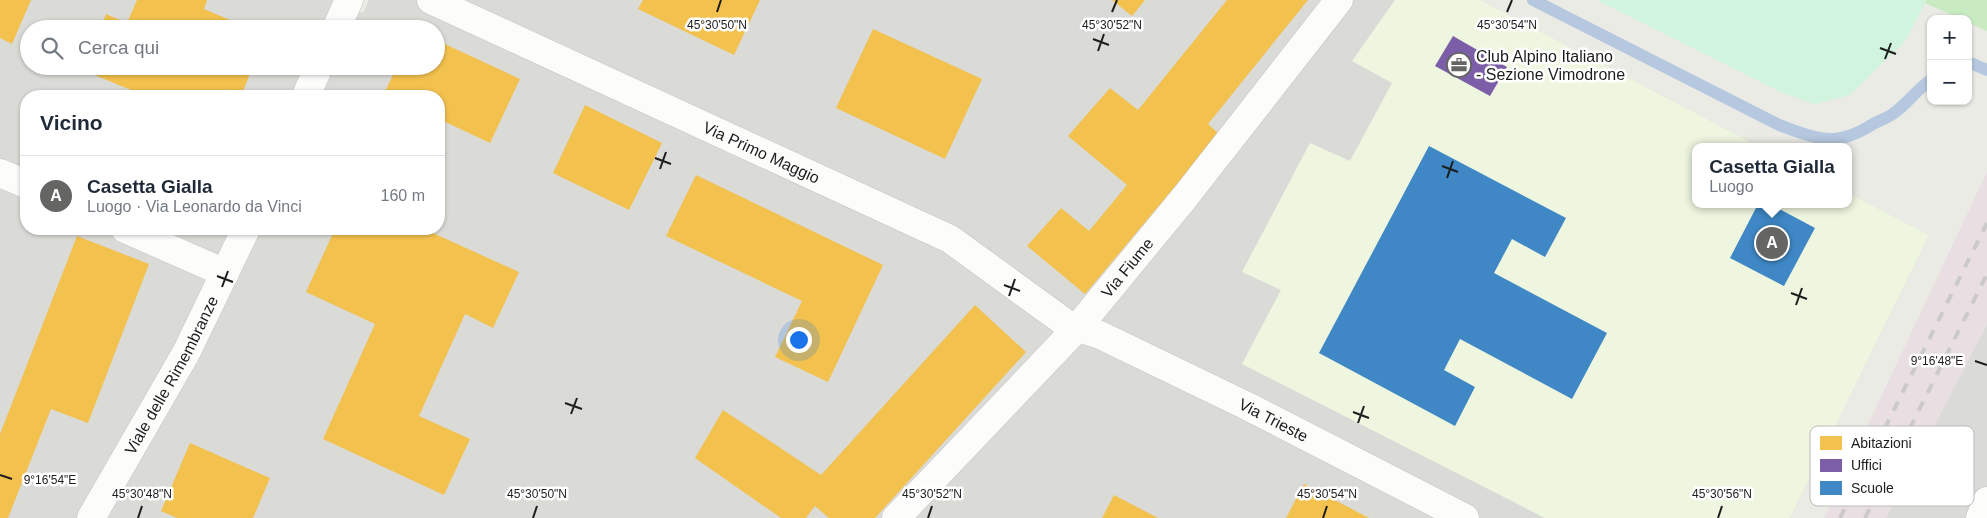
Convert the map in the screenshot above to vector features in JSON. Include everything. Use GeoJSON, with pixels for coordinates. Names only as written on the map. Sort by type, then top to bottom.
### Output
{"type":"FeatureCollection","features":[{"type":"Feature","properties":{"kind":"street"},"geometry":{"type":"LineString","coordinates":[[340,20],[349,0]]}},
{"type":"Feature","properties":{"kind":"street","name":"Via Primo Maggio"},"geometry":{"type":"LineString","coordinates":[[431,0],[950,239],[1067,324],[1078,328]]}},
{"type":"Feature","properties":{"kind":"street","name":"Via Fiume"},"geometry":{"type":"LineString","coordinates":[[896,518],[1078,328],[1185,197],[1339,0]]}},
{"type":"Feature","properties":{"kind":"street"},"geometry":{"type":"LineString","coordinates":[[309,90],[315,75]]}},
{"type":"Feature","properties":{"kind":"street"},"geometry":{"type":"LineString","coordinates":[[0,173],[20,181]]}},
{"type":"Feature","properties":{"kind":"street"},"geometry":{"type":"LineString","coordinates":[[138,235],[225,274]]}},
{"type":"Feature","properties":{"kind":"street","name":"Viale delle Rimembranze"},"geometry":{"type":"LineString","coordinates":[[91,518],[186,353],[243,235]]}},
{"type":"Feature","properties":{"kind":"street","name":"Via Trieste"},"geometry":{"type":"LineString","coordinates":[[1078,328],[1100,335],[1247,406],[1465,518]]}},
{"type":"Feature","properties":{"kind":"street"},"geometry":{"type":"LineString","coordinates":[[1980,518],[1987,501]]}},
{"type":"Feature","properties":{"kind":"shaded area"},"geometry":{"type":"Polygon","coordinates":[[[0,0],[336,0],[363,13],[369,0],[1480,0],[1752,143],[1692,143],[1692,208],[1852,208],[1852,195],[1929,235],[1835,426],[1810,426],[1810,477],[1790,518],[0,518],[0,0]]]}},
{"type":"Feature","properties":{"kind":"shaded area"},"geometry":{"type":"Polygon","coordinates":[[[1395,0],[1480,0],[1752,143],[1692,143],[1692,208],[1852,208],[1852,195],[1929,235],[1835,426],[1810,426],[1810,477],[1790,518],[1545,518],[1242,364],[1281,290],[1242,272],[1310,143],[1350,161],[1392,83],[1352,61],[1395,0]]]}},
{"type":"Feature","properties":{"kind":"shaded area"},"geometry":{"type":"Polygon","coordinates":[[[1597,0],[1927,0],[1905,41],[1850,95],[1814,104],[1783,93],[1597,0]]]}},
{"type":"Feature","properties":{"kind":"shaded area"},"geometry":{"type":"Polygon","coordinates":[[[1987,172],[1987,324],[1934,426],[1867,426],[1987,172]]]}},
{"type":"Feature","properties":{"kind":"shaded area"},"geometry":{"type":"Polygon","coordinates":[[[1987,324],[1987,518],[1886,518],[1892,506],[1974,506],[1974,426],[1934,426],[1987,324]]]}},
{"type":"Feature","properties":{"kind":"shaded area"},"geometry":{"type":"Polygon","coordinates":[[[1830,506],[1892,506],[1886,518],[1824,518],[1830,506]]]}},
{"type":"Feature","properties":{"kind":"green space"},"geometry":{"type":"Polygon","coordinates":[[[1927,0],[1987,0],[1987,31],[1972,24],[1972,15],[1952,15],[1925,3],[1927,0]]]}},
{"type":"Feature","properties":{"kind":"building: Abitazioni"},"geometry":{"type":"Polygon","coordinates":[[[0,0],[31,0],[22,20],[20,20],[20,25],[12,44],[0,38],[0,0]]]}},
{"type":"Feature","properties":{"kind":"building: Abitazioni"},"geometry":{"type":"Polygon","coordinates":[[[137,0],[207,0],[204,9],[230,20],[128,20],[137,0]]]}},
{"type":"Feature","properties":{"kind":"building: Abitazioni"},"geometry":{"type":"Polygon","coordinates":[[[643,0],[760,0],[734,55],[638,9],[643,0]]]}},
{"type":"Feature","properties":{"kind":"building: Abitazioni"},"geometry":{"type":"Polygon","coordinates":[[[1112,0],[1145,0],[1132,16],[1112,0]]]}},
{"type":"Feature","properties":{"kind":"building: Abitazioni"},"geometry":{"type":"Polygon","coordinates":[[[1227,0],[1308,0],[1208,124],[1219,134],[1085,294],[1027,246],[1061,208],[1089,231],[1127,185],[1068,136],[1110,88],[1138,110],[1227,0]]]}},
{"type":"Feature","properties":{"kind":"building: Abitazioni"},"geometry":{"type":"Polygon","coordinates":[[[106,14],[120,20],[104,20],[106,14]]]}},
{"type":"Feature","properties":{"kind":"building: Abitazioni"},"geometry":{"type":"Polygon","coordinates":[[[873,29],[982,79],[945,159],[836,108],[873,29]]]}},
{"type":"Feature","properties":{"kind":"building: Abitazioni"},"geometry":{"type":"Polygon","coordinates":[[[445,44],[520,79],[490,143],[445,122],[445,90],[386,90],[393,75],[445,75],[445,44]]]}},
{"type":"Feature","properties":{"kind":"building: Abitazioni"},"geometry":{"type":"Polygon","coordinates":[[[94,75],[249,75],[243,90],[131,90],[94,75]]]}},
{"type":"Feature","properties":{"kind":"building: Abitazioni"},"geometry":{"type":"Polygon","coordinates":[[[585,105],[662,143],[629,210],[553,173],[585,105]]]}},
{"type":"Feature","properties":{"kind":"building: Abitazioni"},"geometry":{"type":"Polygon","coordinates":[[[696,175],[883,265],[828,382],[775,357],[802,301],[666,236],[696,175]]]}},
{"type":"Feature","properties":{"kind":"building: Abitazioni"},"geometry":{"type":"Polygon","coordinates":[[[332,235],[437,235],[519,272],[493,328],[465,314],[419,416],[470,439],[444,495],[323,439],[375,324],[306,292],[332,235]]]}},
{"type":"Feature","properties":{"kind":"building: Abitazioni"},"geometry":{"type":"Polygon","coordinates":[[[77,236],[149,264],[88,423],[51,409],[8,518],[0,518],[0,434],[77,236]]]}},
{"type":"Feature","properties":{"kind":"building: Abitazioni"},"geometry":{"type":"Polygon","coordinates":[[[975,305],[1026,352],[875,518],[829,518],[815,506],[806,518],[781,518],[695,458],[723,410],[821,475],[975,305]]]}},
{"type":"Feature","properties":{"kind":"building: Abitazioni"},"geometry":{"type":"Polygon","coordinates":[[[190,443],[270,478],[253,518],[177,518],[161,511],[190,443]]]}},
{"type":"Feature","properties":{"kind":"building: Abitazioni"},"geometry":{"type":"Polygon","coordinates":[[[1304,484],[1369,518],[1286,518],[1304,484]]]}},
{"type":"Feature","properties":{"kind":"building: Abitazioni"},"geometry":{"type":"Polygon","coordinates":[[[1114,495],[1158,518],[1102,518],[1114,495]]]}},
{"type":"Feature","properties":{"kind":"building: Uffici"},"geometry":{"type":"Polygon","coordinates":[[[1453,36],[1507,67],[1490,96],[1435,66],[1453,36]]]}},
{"type":"Feature","properties":{"kind":"building: Scuole"},"geometry":{"type":"Polygon","coordinates":[[[1429,146],[1566,218],[1545,257],[1512,239],[1494,273],[1607,333],[1572,399],[1460,339],[1444,370],[1475,387],[1455,426],[1319,353],[1429,146]]]}},
{"type":"Feature","properties":{"kind":"building: Scuole"},"geometry":{"type":"Polygon","coordinates":[[[1756,208],[1778,208],[1815,228],[1784,286],[1730,258],[1756,208]]]}},
{"type":"Feature","properties":{"kind":"waterway"},"geometry":{"type":"LineString","coordinates":[[1533,0],[1779,125],[1816,137],[1837,139],[1860,132],[1892,115],[1927,83]]}},
{"type":"Feature","properties":{"kind":"waterway"},"geometry":{"type":"LineString","coordinates":[[1972,64],[1987,70]]}},
{"type":"Feature","properties":{"kind":"railway"},"geometry":{"type":"LineString","coordinates":[[1886,426],[1987,223]]}},
{"type":"Feature","properties":{"kind":"railway"},"geometry":{"type":"LineString","coordinates":[[1911,426],[1987,274]]}},
{"type":"Feature","properties":{"kind":"railway"},"geometry":{"type":"LineString","coordinates":[[1840,518],[1846,506]]}},
{"type":"Feature","properties":{"kind":"railway"},"geometry":{"type":"LineString","coordinates":[[1865,518],[1871,506]]}},
{"type":"Feature","properties":{"kind":"place","name":"Club Alpino Italiano - Sezione Vimodrone"},"geometry":{"type":"Point","coordinates":[1459,65]}},
{"type":"Feature","properties":{"kind":"place","name":"Casetta Gialla"},"geometry":{"type":"Point","coordinates":[1772,243]}}]}
